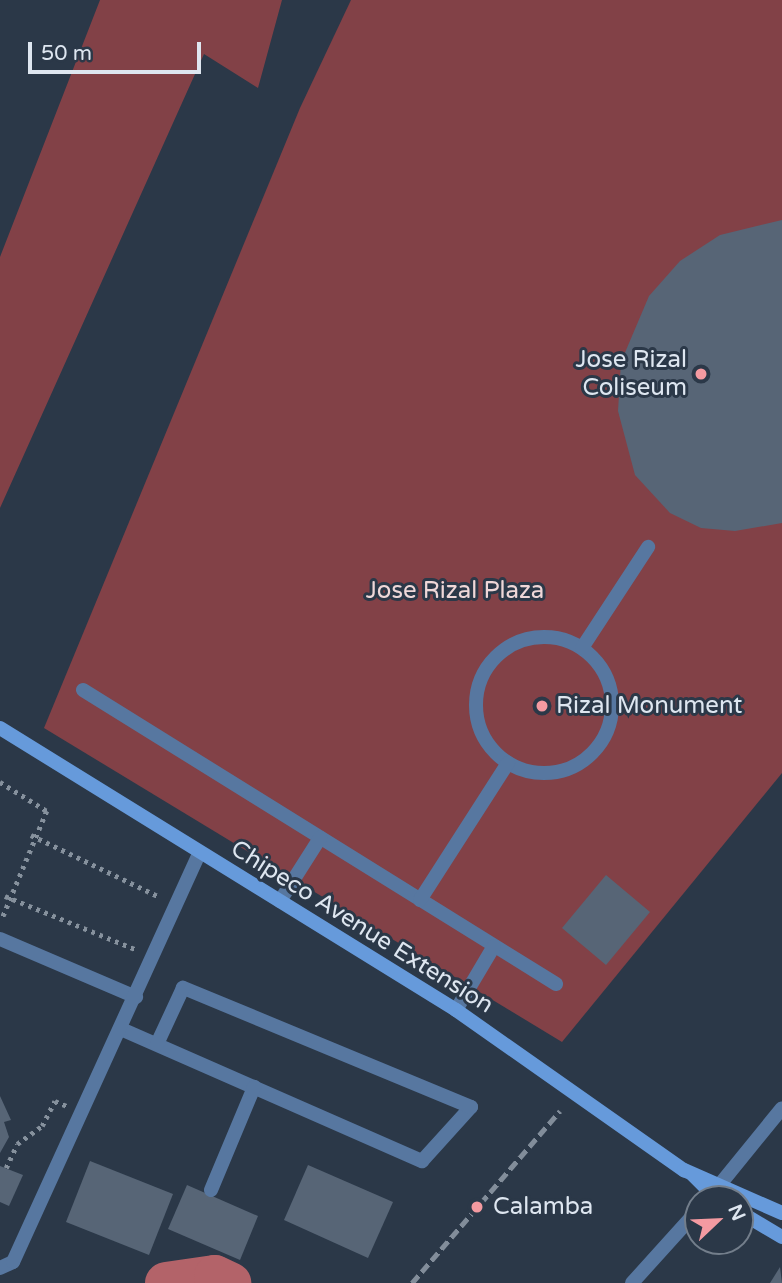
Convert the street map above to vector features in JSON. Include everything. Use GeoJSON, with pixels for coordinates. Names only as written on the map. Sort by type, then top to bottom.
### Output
{"type":"FeatureCollection","features":[{"type":"Feature","properties":{"kind":"main road","name":"Chipeco Avenue Extension"},"geometry":{"type":"LineString","coordinates":[[0,728],[199,854],[456,1010],[693,1175],[701,1185]]}},
{"type":"Feature","properties":{"kind":"main road","name":"Chipeco Avenue Extension"},"geometry":{"type":"LineString","coordinates":[[693,1175],[722,1182],[782,1213]]}},
{"type":"Feature","properties":{"kind":"main road"},"geometry":{"type":"LineString","coordinates":[[754,1220],[782,1237]]}},
{"type":"Feature","properties":{"kind":"street"},"geometry":{"type":"LineString","coordinates":[[582,648],[648,548]]}},
{"type":"Feature","properties":{"kind":"street"},"geometry":{"type":"LineString","coordinates":[[549,638],[582,648],[610,686],[607,732],[575,766],[530,772],[508,763],[479,725],[481,678],[514,644],[549,638]]}},
{"type":"Feature","properties":{"kind":"street"},"geometry":{"type":"LineString","coordinates":[[83,690],[556,984]]}},
{"type":"Feature","properties":{"kind":"street"},"geometry":{"type":"LineString","coordinates":[[420,900],[508,763]]}},
{"type":"Feature","properties":{"kind":"street"},"geometry":{"type":"LineString","coordinates":[[280,901],[320,838]]}},
{"type":"Feature","properties":{"kind":"street"},"geometry":{"type":"LineString","coordinates":[[0,1268],[13,1262],[199,854]]}},
{"type":"Feature","properties":{"kind":"street"},"geometry":{"type":"LineString","coordinates":[[0,939],[136,997]]}},
{"type":"Feature","properties":{"kind":"street"},"geometry":{"type":"LineString","coordinates":[[456,1010],[494,946]]}},
{"type":"Feature","properties":{"kind":"street"},"geometry":{"type":"LineString","coordinates":[[121,1029],[422,1161],[471,1107],[183,988],[157,1044]]}},
{"type":"Feature","properties":{"kind":"street"},"geometry":{"type":"LineString","coordinates":[[211,1190],[254,1087]]}},
{"type":"Feature","properties":{"kind":"street"},"geometry":{"type":"LineString","coordinates":[[720,1185],[782,1108]]}},
{"type":"Feature","properties":{"kind":"street"},"geometry":{"type":"LineString","coordinates":[[632,1283],[684,1225]]}},
{"type":"Feature","properties":{"kind":"path"},"geometry":{"type":"LineString","coordinates":[[0,782],[47,811],[33,837],[2,919]]}},
{"type":"Feature","properties":{"kind":"path"},"geometry":{"type":"LineString","coordinates":[[33,837],[177,905]]}},
{"type":"Feature","properties":{"kind":"path"},"geometry":{"type":"LineString","coordinates":[[8,898],[154,956]]}},
{"type":"Feature","properties":{"kind":"path"},"geometry":{"type":"LineString","coordinates":[[6,1168],[17,1143],[42,1126],[55,1101]]}},
{"type":"Feature","properties":{"kind":"green space"},"geometry":{"type":"Polygon","coordinates":[[[100,0],[282,0],[258,88],[204,54],[0,508],[0,257],[100,0]]]}},
{"type":"Feature","properties":{"kind":"green space","name":"Jose Rizal Plaza"},"geometry":{"type":"Polygon","coordinates":[[[351,0],[782,0],[782,773],[562,1042],[44,728],[300,108],[351,0]]]}},
{"type":"Feature","properties":{"kind":"building","name":"Jose Rizal Coliseum"},"geometry":{"type":"Polygon","coordinates":[[[782,220],[782,523],[735,531],[701,528],[670,513],[635,475],[618,411],[621,362],[649,296],[680,261],[720,235],[782,220]]]}},
{"type":"Feature","properties":{"kind":"building"},"geometry":{"type":"Polygon","coordinates":[[[606,875],[650,912],[606,965],[562,928],[606,875]]]}},
{"type":"Feature","properties":{"kind":"building"},"geometry":{"type":"Polygon","coordinates":[[[0,1096],[11,1120],[4,1122],[9,1137],[0,1153],[0,1096]]]}},
{"type":"Feature","properties":{"kind":"building"},"geometry":{"type":"Polygon","coordinates":[[[90,1161],[173,1194],[149,1255],[66,1222],[90,1161]]]}},
{"type":"Feature","properties":{"kind":"building"},"geometry":{"type":"Polygon","coordinates":[[[308,1165],[393,1202],[368,1258],[284,1220],[308,1165]]]}},
{"type":"Feature","properties":{"kind":"building"},"geometry":{"type":"Polygon","coordinates":[[[0,1166],[23,1175],[9,1206],[0,1202],[0,1166]]]}},
{"type":"Feature","properties":{"kind":"building"},"geometry":{"type":"Polygon","coordinates":[[[187,1185],[258,1216],[240,1260],[168,1229],[187,1185]]]}},
{"type":"Feature","properties":{"kind":"building"},"geometry":{"type":"Polygon","coordinates":[[[780,1267],[782,1283],[770,1283],[780,1267]]]}},
{"type":"Feature","properties":{"kind":"waterway"},"geometry":{"type":"LineString","coordinates":[[166,1283],[215,1276],[230,1283]]}},
{"type":"Feature","properties":{"kind":"railway"},"geometry":{"type":"LineString","coordinates":[[412,1283],[560,1111]]}},
{"type":"Feature","properties":{"kind":"place","name":"Jose Rizal Coliseum"},"geometry":{"type":"Point","coordinates":[701,374]}},
{"type":"Feature","properties":{"kind":"place","name":"Rizal Monument"},"geometry":{"type":"Point","coordinates":[542,706]}},
{"type":"Feature","properties":{"kind":"place","name":"Calamba"},"geometry":{"type":"Point","coordinates":[477,1207]}}]}
